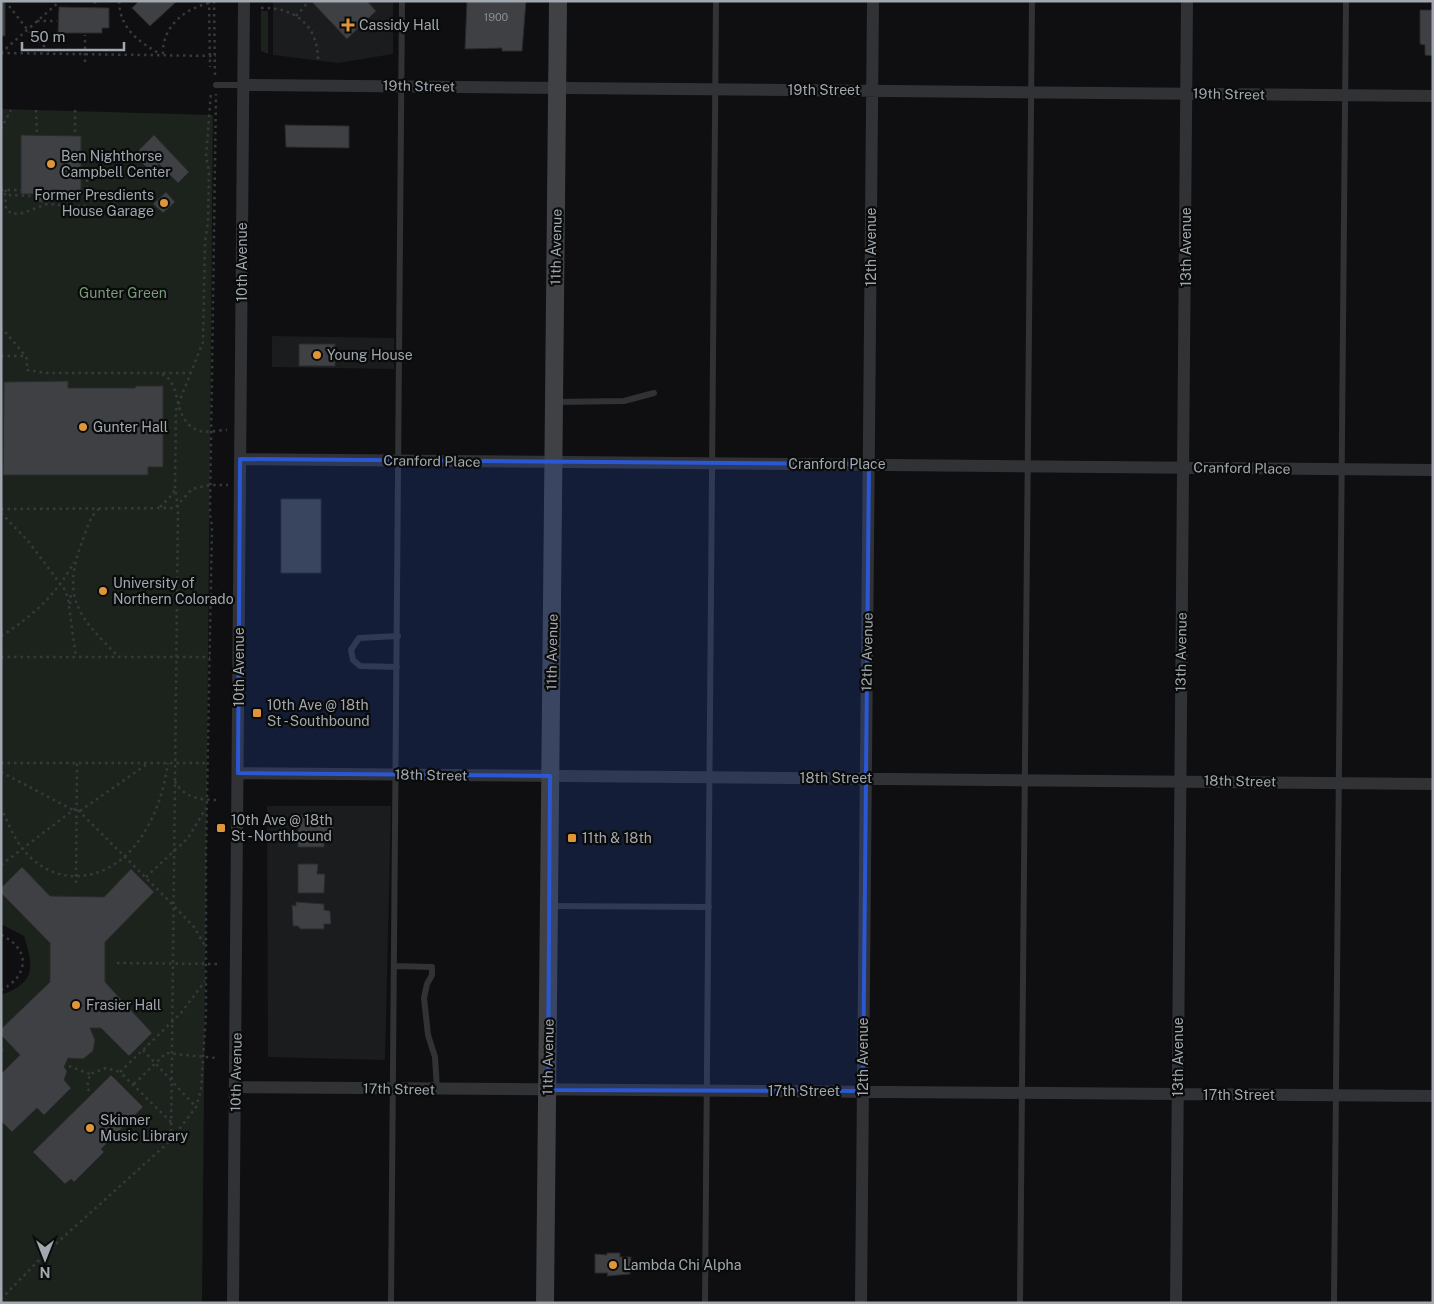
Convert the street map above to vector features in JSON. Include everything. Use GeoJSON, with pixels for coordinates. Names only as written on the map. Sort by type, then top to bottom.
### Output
{"type":"FeatureCollection","features":[{"type":"Feature","properties":{"kind":"main road","name":"11th Avenue"},"geometry":{"type":"LineString","coordinates":[[545,1303],[558,1]]}},
{"type":"Feature","properties":{"kind":"street","name":"10th Avenue"},"geometry":{"type":"LineString","coordinates":[[233,1303],[244,1]]}},
{"type":"Feature","properties":{"kind":"street","name":"12th Avenue"},"geometry":{"type":"LineString","coordinates":[[861,1303],[873,1]]}},
{"type":"Feature","properties":{"kind":"street","name":"13th Avenue"},"geometry":{"type":"LineString","coordinates":[[1176,1303],[1188,1]]}},
{"type":"Feature","properties":{"kind":"street","name":"19th Street"},"geometry":{"type":"LineString","coordinates":[[243,85],[1433,96]]}},
{"type":"Feature","properties":{"kind":"street","name":"Cranford Place"},"geometry":{"type":"LineString","coordinates":[[240,459],[1433,470]]}},
{"type":"Feature","properties":{"kind":"street","name":"18th Street"},"geometry":{"type":"LineString","coordinates":[[238,773],[1180,780],[1433,784]]}},
{"type":"Feature","properties":{"kind":"street","name":"17th Street"},"geometry":{"type":"LineString","coordinates":[[236,1087],[1433,1096]]}},
{"type":"Feature","properties":{"kind":"lane"},"geometry":{"type":"LineString","coordinates":[[391,1303],[400,461],[402,1]]}},
{"type":"Feature","properties":{"kind":"lane"},"geometry":{"type":"LineString","coordinates":[[705,1303],[714,463],[716,1]]}},
{"type":"Feature","properties":{"kind":"lane"},"geometry":{"type":"LineString","coordinates":[[1020,1303],[1032,1]]}},
{"type":"Feature","properties":{"kind":"lane"},"geometry":{"type":"LineString","coordinates":[[1334,1303],[1346,1]]}},
{"type":"Feature","properties":{"kind":"lane","name":"19th Street"},"geometry":{"type":"LineString","coordinates":[[216,85],[243,85]]}},
{"type":"Feature","properties":{"kind":"lane"},"geometry":{"type":"LineString","coordinates":[[554,402],[624,401],[654,393]]}},
{"type":"Feature","properties":{"kind":"lane"},"geometry":{"type":"LineString","coordinates":[[397,667],[360,666],[353,660],[351,650],[359,638],[398,636]]}},
{"type":"Feature","properties":{"kind":"lane"},"geometry":{"type":"LineString","coordinates":[[550,906],[709,907]]}},
{"type":"Feature","properties":{"kind":"lane"},"geometry":{"type":"LineString","coordinates":[[395,966],[432,967],[432,975],[427,984],[424,998],[428,1035],[435,1057],[437,1089]]}},
{"type":"Feature","properties":{"kind":"path"},"geometry":{"type":"LineString","coordinates":[[1,53],[60,1]]}},
{"type":"Feature","properties":{"kind":"path"},"geometry":{"type":"LineString","coordinates":[[119,1],[121,18],[126,29],[162,54]]}},
{"type":"Feature","properties":{"kind":"path"},"geometry":{"type":"LineString","coordinates":[[1,1299],[48,1252],[171,1139],[196,1107],[201,1090],[205,1056],[212,526],[210,514],[210,430],[216,85],[214,1]]}},
{"type":"Feature","properties":{"kind":"path"},"geometry":{"type":"LineString","coordinates":[[296,16],[309,1]]}},
{"type":"Feature","properties":{"kind":"path"},"geometry":{"type":"LineString","coordinates":[[162,54],[165,40],[177,20],[187,11],[209,2],[210,67]]}},
{"type":"Feature","properties":{"kind":"path"},"geometry":{"type":"LineString","coordinates":[[9,6],[52,54]]}},
{"type":"Feature","properties":{"kind":"path"},"geometry":{"type":"LineString","coordinates":[[261,8],[278,9],[296,16],[309,27],[318,46],[318,63]]}},
{"type":"Feature","properties":{"kind":"path"},"geometry":{"type":"LineString","coordinates":[[37,20],[57,20]]}},
{"type":"Feature","properties":{"kind":"path"},"geometry":{"type":"LineString","coordinates":[[85,35],[85,62]]}},
{"type":"Feature","properties":{"kind":"path"},"geometry":{"type":"LineString","coordinates":[[1,53],[215,56]]}},
{"type":"Feature","properties":{"kind":"path"},"geometry":{"type":"LineString","coordinates":[[171,1139],[177,506],[175,487],[175,422],[178,404],[203,342],[205,242],[208,222],[209,171],[206,157],[211,91]]}},
{"type":"Feature","properties":{"kind":"path"},"geometry":{"type":"LineString","coordinates":[[1,129],[10,110]]}},
{"type":"Feature","properties":{"kind":"path"},"geometry":{"type":"LineString","coordinates":[[36,110],[37,134]]}},
{"type":"Feature","properties":{"kind":"path"},"geometry":{"type":"LineString","coordinates":[[75,110],[75,134]]}},
{"type":"Feature","properties":{"kind":"path"},"geometry":{"type":"LineString","coordinates":[[4,191],[6,209],[12,214],[23,213],[47,204],[84,207],[87,202],[87,168],[82,168]]}},
{"type":"Feature","properties":{"kind":"path"},"geometry":{"type":"LineString","coordinates":[[4,191],[21,190]]}},
{"type":"Feature","properties":{"kind":"path"},"geometry":{"type":"LineString","coordinates":[[4,191],[8,195],[31,196]]}},
{"type":"Feature","properties":{"kind":"path"},"geometry":{"type":"LineString","coordinates":[[1,327],[25,356],[28,370],[46,373],[190,373]]}},
{"type":"Feature","properties":{"kind":"path"},"geometry":{"type":"LineString","coordinates":[[1,356],[25,356]]}},
{"type":"Feature","properties":{"kind":"path"},"geometry":{"type":"LineString","coordinates":[[158,373],[165,375],[170,380],[182,418],[191,426],[202,432],[230,430]]}},
{"type":"Feature","properties":{"kind":"path"},"geometry":{"type":"LineString","coordinates":[[1,511],[159,508],[177,506],[192,489],[210,485],[230,486]]}},
{"type":"Feature","properties":{"kind":"path"},"geometry":{"type":"LineString","coordinates":[[159,508],[172,495],[175,487]]}},
{"type":"Feature","properties":{"kind":"path"},"geometry":{"type":"LineString","coordinates":[[1,636],[36,612],[60,584],[77,556],[93,515],[101,508]]}},
{"type":"Feature","properties":{"kind":"path"},"geometry":{"type":"LineString","coordinates":[[1,511],[28,541],[96,633],[119,657]]}},
{"type":"Feature","properties":{"kind":"path"},"geometry":{"type":"LineString","coordinates":[[69,607],[77,556]]}},
{"type":"Feature","properties":{"kind":"path"},"geometry":{"type":"LineString","coordinates":[[72,588],[76,604]]}},
{"type":"Feature","properties":{"kind":"path"},"geometry":{"type":"LineString","coordinates":[[64,590],[69,607],[76,657]]}},
{"type":"Feature","properties":{"kind":"path"},"geometry":{"type":"LineString","coordinates":[[1,657],[210,658]]}},
{"type":"Feature","properties":{"kind":"path"},"geometry":{"type":"LineString","coordinates":[[1,763],[208,763]]}},
{"type":"Feature","properties":{"kind":"path"},"geometry":{"type":"LineString","coordinates":[[76,883],[75,809],[77,763]]}},
{"type":"Feature","properties":{"kind":"path"},"geometry":{"type":"LineString","coordinates":[[80,811],[149,763]]}},
{"type":"Feature","properties":{"kind":"path"},"geometry":{"type":"LineString","coordinates":[[1,808],[22,848],[29,856],[52,872],[76,878],[96,873],[125,855],[144,833],[161,798],[168,763]]}},
{"type":"Feature","properties":{"kind":"path"},"geometry":{"type":"LineString","coordinates":[[1,772],[80,811],[173,905],[194,928],[206,948]]}},
{"type":"Feature","properties":{"kind":"path"},"geometry":{"type":"LineString","coordinates":[[174,779],[183,793],[190,797],[218,800]]}},
{"type":"Feature","properties":{"kind":"path"},"geometry":{"type":"LineString","coordinates":[[146,877],[188,838],[207,807]]}},
{"type":"Feature","properties":{"kind":"path"},"geometry":{"type":"LineString","coordinates":[[1,865],[75,809]]}},
{"type":"Feature","properties":{"kind":"path"},"geometry":{"type":"LineString","coordinates":[[1,935],[16,944],[23,957],[21,972],[13,984],[1,990]]}},
{"type":"Feature","properties":{"kind":"path"},"geometry":{"type":"LineString","coordinates":[[117,963],[217,964]]}},
{"type":"Feature","properties":{"kind":"path"},"geometry":{"type":"LineString","coordinates":[[120,1072],[172,1023],[206,980]]}},
{"type":"Feature","properties":{"kind":"path"},"geometry":{"type":"LineString","coordinates":[[143,1050],[196,1107]]}},
{"type":"Feature","properties":{"kind":"path"},"geometry":{"type":"LineString","coordinates":[[134,1085],[166,1053],[172,1052],[216,1058]]}},
{"type":"Feature","properties":{"kind":"path"},"geometry":{"type":"LineString","coordinates":[[69,1066],[90,1074],[106,1068],[120,1072],[171,1122]]}},
{"type":"Feature","properties":{"kind":"path"},"geometry":{"type":"LineString","coordinates":[[89,1091],[86,1087],[90,1074]]}},
{"type":"Feature","properties":{"kind":"highlighted area"},"geometry":{"type":"Polygon","coordinates":[[[240,459],[869,464],[863,1091],[548,1090],[550,776],[238,773],[240,459]]]}},
{"type":"Feature","properties":{"kind":"shaded area"},"geometry":{"type":"Polygon","coordinates":[[[273,1],[393,1],[393,54],[338,63],[273,55],[273,1]]]}},
{"type":"Feature","properties":{"kind":"shaded area"},"geometry":{"type":"Polygon","coordinates":[[[272,336],[394,338],[394,369],[272,367],[272,336]]]}},
{"type":"Feature","properties":{"kind":"shaded area"},"geometry":{"type":"Polygon","coordinates":[[[267,806],[391,806],[385,1060],[268,1057],[267,806]]]}},
{"type":"Feature","properties":{"kind":"green space"},"geometry":{"type":"Polygon","coordinates":[[[261,11],[268,11],[268,54],[261,51],[261,11]]]}},
{"type":"Feature","properties":{"kind":"green space","name":"University of Northern Colorado"},"geometry":{"type":"Polygon","coordinates":[[[1,109],[213,115],[202,1303],[1,1303],[1,995],[21,985],[26,979],[29,973],[30,957],[24,936],[1,924],[1,109]]]}},
{"type":"Feature","properties":{"kind":"building"},"geometry":{"type":"Polygon","coordinates":[[[1,1],[55,2],[5,2],[5,36],[1,36],[1,1]]]}},
{"type":"Feature","properties":{"kind":"building"},"geometry":{"type":"Polygon","coordinates":[[[139,1],[177,1],[150,26],[132,8],[139,1]]]}},
{"type":"Feature","properties":{"kind":"building","name":"Cassidy Hall"},"geometry":{"type":"Polygon","coordinates":[[[311,1],[367,1],[376,11],[347,39],[311,1]]]}},
{"type":"Feature","properties":{"kind":"building"},"geometry":{"type":"Polygon","coordinates":[[[467,1],[526,1],[522,51],[502,51],[502,48],[465,49],[467,1]]]}},
{"type":"Feature","properties":{"kind":"building"},"geometry":{"type":"Polygon","coordinates":[[[59,7],[109,8],[109,28],[102,28],[102,33],[58,33],[59,7]]]}},
{"type":"Feature","properties":{"kind":"building"},"geometry":{"type":"Polygon","coordinates":[[[1420,10],[1433,10],[1433,56],[1425,55],[1425,45],[1420,44],[1420,10]]]}},
{"type":"Feature","properties":{"kind":"building"},"geometry":{"type":"Polygon","coordinates":[[[285,125],[349,126],[349,148],[286,147],[285,125]]]}},
{"type":"Feature","properties":{"kind":"building","name":"Ben Nighthorse Campbell Center"},"geometry":{"type":"Polygon","coordinates":[[[21,135],[81,136],[81,192],[61,191],[61,202],[37,202],[38,194],[21,194],[21,135]]]}},
{"type":"Feature","properties":{"kind":"building"},"geometry":{"type":"Polygon","coordinates":[[[154,135],[189,172],[178,183],[159,164],[151,172],[134,155],[154,135]]]}},
{"type":"Feature","properties":{"kind":"building","name":"Former Presdients House Garage"},"geometry":{"type":"Polygon","coordinates":[[[166,192],[175,202],[163,213],[153,204],[166,192]]]}},
{"type":"Feature","properties":{"kind":"building","name":"Young House"},"geometry":{"type":"Polygon","coordinates":[[[299,344],[335,344],[335,366],[299,366],[299,344]]]}},
{"type":"Feature","properties":{"kind":"building","name":"Gunter Hall"},"geometry":{"type":"Polygon","coordinates":[[[68,381],[68,388],[163,386],[163,467],[148,467],[148,475],[3,475],[4,382],[68,381]]]}},
{"type":"Feature","properties":{"kind":"building"},"geometry":{"type":"Polygon","coordinates":[[[281,499],[321,499],[321,573],[281,573],[281,499]]]}},
{"type":"Feature","properties":{"kind":"building"},"geometry":{"type":"Polygon","coordinates":[[[298,815],[309,815],[309,821],[318,821],[318,824],[333,824],[333,836],[328,836],[328,839],[324,839],[324,847],[298,847],[298,815]]]}},
{"type":"Feature","properties":{"kind":"building"},"geometry":{"type":"Polygon","coordinates":[[[298,864],[318,864],[317,874],[325,874],[324,893],[298,893],[298,864]]]}},
{"type":"Feature","properties":{"kind":"building","name":"Frasier Hall"},"geometry":{"type":"Polygon","coordinates":[[[22,867],[50,896],[104,897],[131,869],[154,892],[105,942],[105,982],[152,1033],[129,1056],[101,1028],[90,1028],[95,1040],[93,1051],[83,1059],[68,1058],[64,1067],[67,1071],[64,1080],[71,1088],[44,1115],[37,1108],[12,1132],[1,1121],[1,1074],[20,1055],[1,1035],[1,1029],[50,982],[50,943],[1,893],[1,888],[22,867]]]}},
{"type":"Feature","properties":{"kind":"building"},"geometry":{"type":"Polygon","coordinates":[[[296,902],[324,904],[324,910],[330,911],[331,924],[324,924],[324,929],[300,929],[298,926],[293,926],[292,905],[296,906],[296,902]]]}},
{"type":"Feature","properties":{"kind":"building","name":"Skinner Music Library"},"geometry":{"type":"Polygon","coordinates":[[[111,1075],[143,1107],[101,1149],[104,1152],[74,1182],[71,1179],[65,1184],[33,1152],[111,1075]]]}},
{"type":"Feature","properties":{"kind":"building","name":"Lambda Chi Alpha"},"geometry":{"type":"Polygon","coordinates":[[[607,1253],[620,1253],[620,1257],[631,1257],[630,1274],[607,1276],[608,1273],[595,1273],[595,1254],[607,1255],[607,1253]]]}},
{"type":"Feature","properties":{"kind":"place","name":"Cassidy Hall"},"geometry":{"type":"Point","coordinates":[348,25]}},
{"type":"Feature","properties":{"kind":"place","name":"Ben Nighthorse Campbell Center"},"geometry":{"type":"Point","coordinates":[51,164]}},
{"type":"Feature","properties":{"kind":"place","name":"Former Presdients House Garage"},"geometry":{"type":"Point","coordinates":[164,203]}},
{"type":"Feature","properties":{"kind":"place","name":"Young House"},"geometry":{"type":"Point","coordinates":[317,355]}},
{"type":"Feature","properties":{"kind":"place","name":"Gunter Hall"},"geometry":{"type":"Point","coordinates":[83,427]}},
{"type":"Feature","properties":{"kind":"place","name":"University of Northern Colorado"},"geometry":{"type":"Point","coordinates":[103,591]}},
{"type":"Feature","properties":{"kind":"place","name":"10th Ave @ 18th St - Southbound"},"geometry":{"type":"Point","coordinates":[257,713]}},
{"type":"Feature","properties":{"kind":"place","name":"10th Ave @ 18th St - Northbound"},"geometry":{"type":"Point","coordinates":[221,828]}},
{"type":"Feature","properties":{"kind":"place","name":"11th & 18th"},"geometry":{"type":"Point","coordinates":[572,838]}},
{"type":"Feature","properties":{"kind":"place","name":"Frasier Hall"},"geometry":{"type":"Point","coordinates":[76,1005]}},
{"type":"Feature","properties":{"kind":"place","name":"Skinner Music Library"},"geometry":{"type":"Point","coordinates":[90,1128]}},
{"type":"Feature","properties":{"kind":"place","name":"Lambda Chi Alpha"},"geometry":{"type":"Point","coordinates":[613,1265]}},
{"type":"Feature","properties":{"kind":"park label","name":"Gunter Green"},"geometry":{"type":"Point","coordinates":[123,293]}}]}
